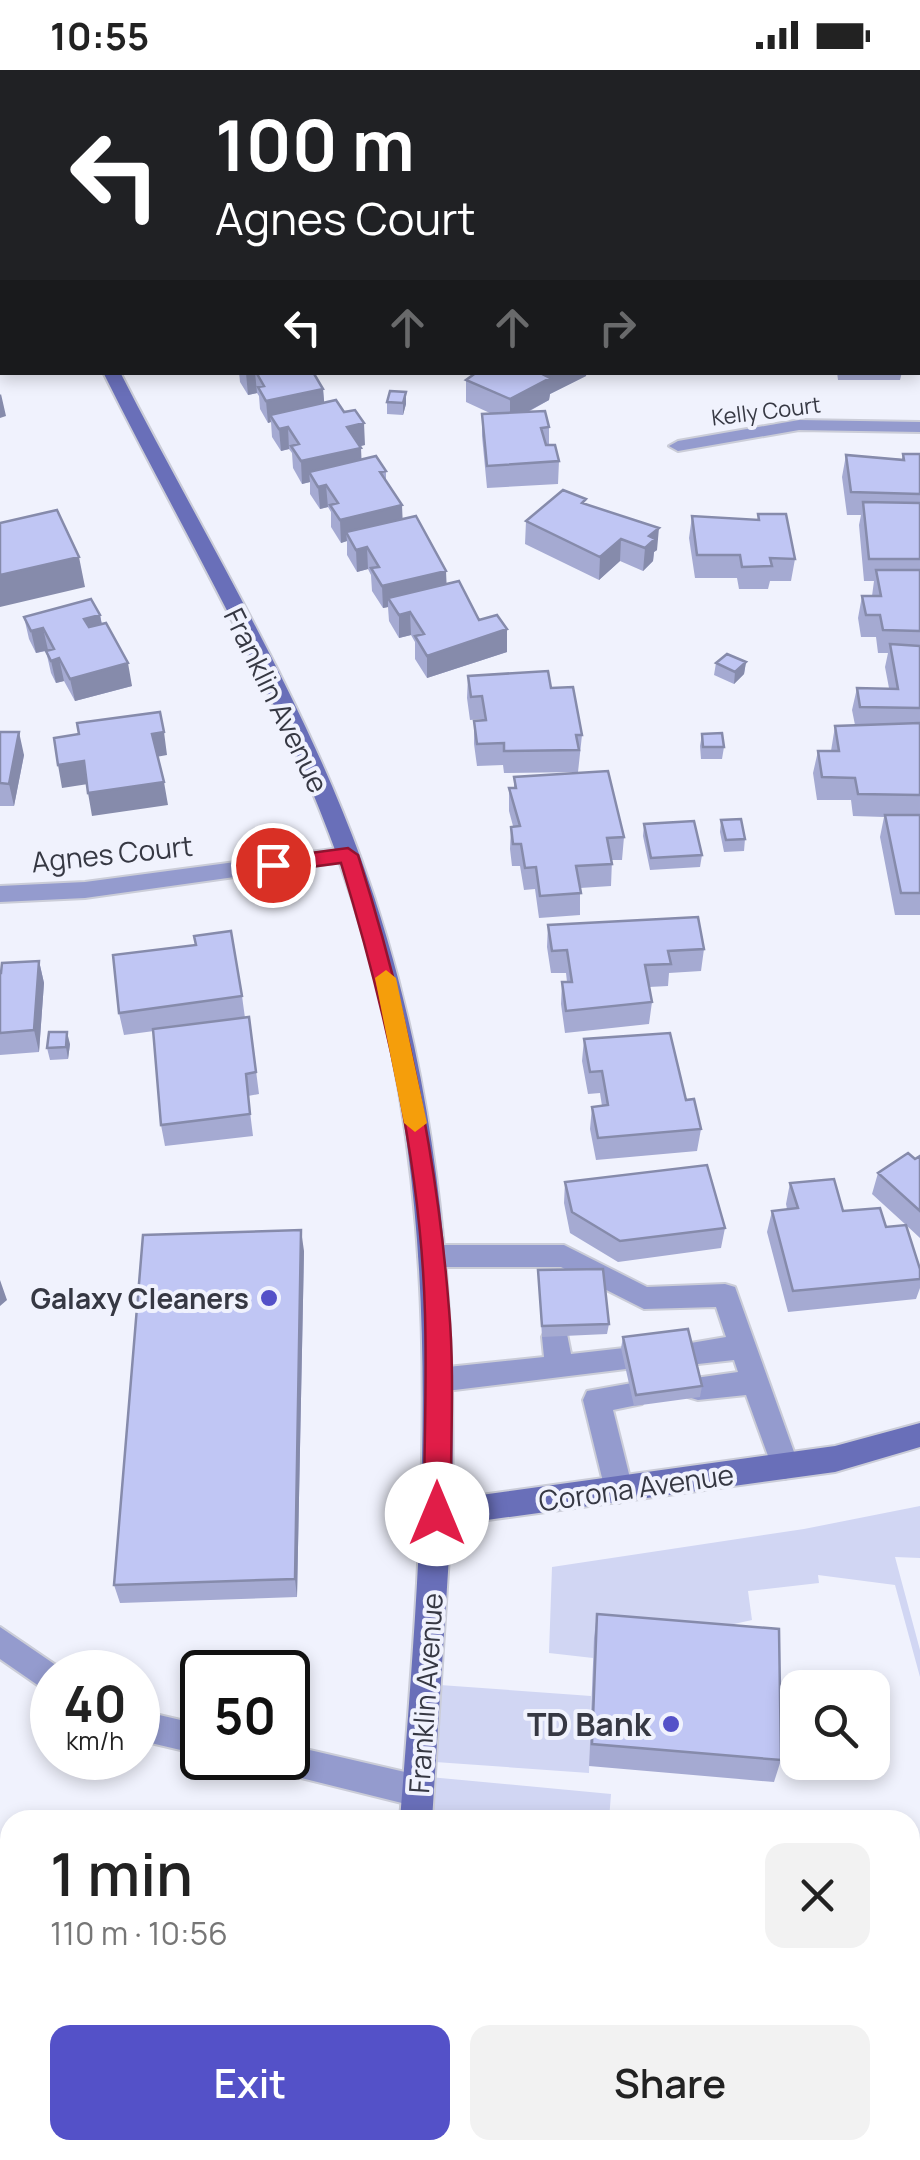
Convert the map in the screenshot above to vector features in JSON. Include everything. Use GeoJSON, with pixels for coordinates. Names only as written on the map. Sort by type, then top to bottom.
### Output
{"type":"FeatureCollection","features":[{"type":"Feature","properties":{"kind":"main road","name":"Franklin Avenue"},"geometry":{"type":"LineString","coordinates":[[113,375],[292,724],[348,855],[385,974],[418,1134],[431,1256],[438,1380],[437,1514],[417,1806]]}},
{"type":"Feature","properties":{"kind":"main road","name":"Corona Avenue"},"geometry":{"type":"LineString","coordinates":[[437,1514],[835,1459],[920,1435]]}},
{"type":"Feature","properties":{"kind":"street","name":"Kelly Court"},"geometry":{"type":"LineString","coordinates":[[678,446],[799,425],[920,426]]}},
{"type":"Feature","properties":{"kind":"street","name":"Agnes Court"},"geometry":{"type":"LineString","coordinates":[[0,894],[85,890],[348,855]]}},
{"type":"Feature","properties":{"kind":"street"},"geometry":{"type":"LineString","coordinates":[[431,1256],[552,1269],[564,1256],[644,1298],[725,1294],[785,1466]]}},
{"type":"Feature","properties":{"kind":"street"},"geometry":{"type":"LineString","coordinates":[[556,1336],[558,1366]]}},
{"type":"Feature","properties":{"kind":"street"},"geometry":{"type":"LineString","coordinates":[[689,1353],[743,1347]]}},
{"type":"Feature","properties":{"kind":"street"},"geometry":{"type":"LineString","coordinates":[[438,1380],[624,1360]]}},
{"type":"Feature","properties":{"kind":"street"},"geometry":{"type":"LineString","coordinates":[[590,1363],[618,1490]]}},
{"type":"Feature","properties":{"kind":"street"},"geometry":{"type":"LineString","coordinates":[[698,1388],[754,1382]]}},
{"type":"Feature","properties":{"kind":"street"},"geometry":{"type":"LineString","coordinates":[[598,1400],[632,1395]]}},
{"type":"Feature","properties":{"kind":"street"},"geometry":{"type":"LineString","coordinates":[[0,1641],[30,1664]]}},
{"type":"Feature","properties":{"kind":"street"},"geometry":{"type":"LineString","coordinates":[[310,1770],[417,1806]]}},
{"type":"Feature","properties":{"kind":"shaded area"},"geometry":{"type":"Polygon","coordinates":[[[920,1506],[920,1558],[895,1557],[920,1650],[920,1677],[895,1585],[818,1575],[819,1583],[748,1591],[752,1620],[734,1624],[736,1650],[595,1638],[593,1658],[549,1653],[552,1567],[804,1529],[920,1506]]]}},
{"type":"Feature","properties":{"kind":"shaded area"},"geometry":{"type":"Polygon","coordinates":[[[426,1684],[591,1696],[589,1773],[421,1761],[426,1684]]]}},
{"type":"Feature","properties":{"kind":"shaded area"},"geometry":{"type":"Polygon","coordinates":[[[419,1776],[611,1794],[610,1810],[417,1810],[419,1776]]]}},
{"type":"Feature","properties":{"kind":"building"},"geometry":{"type":"Polygon","coordinates":[[[258,375],[315,375],[323,389],[266,401],[258,387],[264,386],[258,375]]]}},
{"type":"Feature","properties":{"kind":"building"},"geometry":{"type":"Polygon","coordinates":[[[473,375],[550,378],[510,399],[466,380],[473,375]]]}},
{"type":"Feature","properties":{"kind":"building"},"geometry":{"type":"Polygon","coordinates":[[[390,391],[406,392],[403,403],[387,402],[390,391]]]}},
{"type":"Feature","properties":{"kind":"building"},"geometry":{"type":"Polygon","coordinates":[[[336,400],[344,412],[355,410],[364,423],[347,427],[361,448],[301,461],[291,446],[299,444],[288,427],[279,429],[270,415],[336,400]]]}},
{"type":"Feature","properties":{"kind":"building"},"geometry":{"type":"Polygon","coordinates":[[[545,411],[549,427],[541,428],[546,445],[555,445],[559,461],[487,466],[482,414],[545,411]]]}},
{"type":"Feature","properties":{"kind":"building"},"geometry":{"type":"Polygon","coordinates":[[[903,454],[920,454],[920,494],[851,492],[846,455],[904,460],[903,454]]]}},
{"type":"Feature","properties":{"kind":"building"},"geometry":{"type":"Polygon","coordinates":[[[376,456],[386,471],[380,472],[402,505],[340,520],[330,505],[338,503],[326,485],[318,487],[309,472],[376,456]]]}},
{"type":"Feature","properties":{"kind":"building"},"geometry":{"type":"Polygon","coordinates":[[[563,490],[586,499],[582,503],[659,528],[649,536],[655,539],[645,548],[621,539],[600,557],[526,521],[563,490]]]}},
{"type":"Feature","properties":{"kind":"building"},"geometry":{"type":"Polygon","coordinates":[[[863,502],[920,503],[920,559],[869,559],[863,502]]]}},
{"type":"Feature","properties":{"kind":"building"},"geometry":{"type":"Polygon","coordinates":[[[57,510],[79,557],[0,575],[0,523],[57,510]]]}},
{"type":"Feature","properties":{"kind":"building"},"geometry":{"type":"Polygon","coordinates":[[[758,514],[786,514],[795,559],[770,558],[772,566],[742,567],[740,555],[697,555],[692,516],[759,520],[758,514]]]}},
{"type":"Feature","properties":{"kind":"building"},"geometry":{"type":"Polygon","coordinates":[[[416,516],[446,571],[382,586],[371,568],[379,567],[367,547],[356,550],[346,532],[416,516]]]}},
{"type":"Feature","properties":{"kind":"building"},"geometry":{"type":"Polygon","coordinates":[[[876,570],[920,570],[920,631],[883,630],[880,615],[866,615],[862,596],[881,596],[876,570]]]}},
{"type":"Feature","properties":{"kind":"building"},"geometry":{"type":"Polygon","coordinates":[[[459,581],[479,620],[497,615],[507,629],[427,656],[415,636],[424,634],[410,612],[399,615],[388,598],[459,581]]]}},
{"type":"Feature","properties":{"kind":"building"},"geometry":{"type":"Polygon","coordinates":[[[91,599],[100,615],[84,619],[89,627],[106,623],[128,663],[70,679],[59,658],[51,661],[46,651],[54,649],[43,628],[31,631],[24,617],[91,599]]]}},
{"type":"Feature","properties":{"kind":"building"},"geometry":{"type":"Polygon","coordinates":[[[890,644],[920,646],[920,708],[860,707],[857,688],[898,689],[890,644]]]}},
{"type":"Feature","properties":{"kind":"building"},"geometry":{"type":"Polygon","coordinates":[[[727,654],[746,662],[735,672],[716,663],[727,654]]]}},
{"type":"Feature","properties":{"kind":"building"},"geometry":{"type":"Polygon","coordinates":[[[548,671],[551,688],[573,687],[582,735],[576,735],[579,750],[504,751],[504,743],[477,744],[474,721],[486,720],[482,696],[471,697],[468,676],[548,671]]]}},
{"type":"Feature","properties":{"kind":"building"},"geometry":{"type":"Polygon","coordinates":[[[160,712],[164,732],[152,734],[164,782],[88,793],[84,761],[58,765],[54,738],[79,734],[77,723],[160,712]]]}},
{"type":"Feature","properties":{"kind":"building"},"geometry":{"type":"Polygon","coordinates":[[[920,723],[920,795],[858,794],[855,778],[822,777],[818,751],[839,751],[835,726],[920,723]]]}},
{"type":"Feature","properties":{"kind":"building"},"geometry":{"type":"Polygon","coordinates":[[[0,732],[19,732],[9,784],[0,783],[0,732]]]}},
{"type":"Feature","properties":{"kind":"building"},"geometry":{"type":"Polygon","coordinates":[[[722,733],[724,747],[703,747],[702,734],[722,733]]]}},
{"type":"Feature","properties":{"kind":"building"},"geometry":{"type":"Polygon","coordinates":[[[608,771],[624,837],[607,838],[612,864],[576,866],[581,893],[540,896],[536,867],[525,868],[521,844],[513,844],[511,827],[520,826],[509,788],[516,788],[514,777],[608,771]]]}},
{"type":"Feature","properties":{"kind":"building"},"geometry":{"type":"Polygon","coordinates":[[[885,815],[920,815],[920,893],[901,893],[885,815]]]}},
{"type":"Feature","properties":{"kind":"building"},"geometry":{"type":"Polygon","coordinates":[[[741,819],[745,839],[726,840],[721,820],[741,819]]]}},
{"type":"Feature","properties":{"kind":"building"},"geometry":{"type":"Polygon","coordinates":[[[694,821],[702,855],[651,858],[644,824],[694,821]]]}},
{"type":"Feature","properties":{"kind":"building"},"geometry":{"type":"Polygon","coordinates":[[[698,917],[704,949],[668,951],[671,964],[645,965],[652,1002],[566,1011],[562,982],[572,982],[567,950],[552,951],[548,925],[698,917]]]}},
{"type":"Feature","properties":{"kind":"building"},"geometry":{"type":"Polygon","coordinates":[[[231,931],[242,996],[119,1013],[113,955],[196,945],[194,936],[231,931]]]}},
{"type":"Feature","properties":{"kind":"building"},"geometry":{"type":"Polygon","coordinates":[[[39,961],[34,1030],[0,1033],[2,963],[39,961]]]}},
{"type":"Feature","properties":{"kind":"building"},"geometry":{"type":"Polygon","coordinates":[[[249,1017],[256,1072],[246,1074],[250,1114],[161,1125],[153,1029],[249,1017]]]}},
{"type":"Feature","properties":{"kind":"building"},"geometry":{"type":"Polygon","coordinates":[[[49,1032],[67,1032],[66,1047],[47,1048],[49,1032]]]}},
{"type":"Feature","properties":{"kind":"building"},"geometry":{"type":"Polygon","coordinates":[[[670,1033],[686,1100],[694,1099],[701,1129],[598,1138],[592,1107],[608,1105],[602,1071],[590,1072],[584,1039],[670,1033]]]}},
{"type":"Feature","properties":{"kind":"building"},"geometry":{"type":"Polygon","coordinates":[[[908,1153],[915,1159],[920,1156],[920,1211],[878,1173],[908,1153]]]}},
{"type":"Feature","properties":{"kind":"building"},"geometry":{"type":"Polygon","coordinates":[[[707,1165],[725,1228],[620,1241],[572,1212],[565,1182],[707,1165]]]}},
{"type":"Feature","properties":{"kind":"building"},"geometry":{"type":"Polygon","coordinates":[[[834,1179],[843,1211],[880,1208],[886,1227],[906,1225],[920,1279],[793,1291],[772,1211],[798,1208],[790,1183],[834,1179]]]}},
{"type":"Feature","properties":{"kind":"building"},"geometry":{"type":"Polygon","coordinates":[[[301,1230],[295,1579],[114,1585],[143,1235],[301,1230]]]}},
{"type":"Feature","properties":{"kind":"building"},"geometry":{"type":"Polygon","coordinates":[[[603,1269],[609,1324],[542,1326],[538,1270],[603,1269]]]}},
{"type":"Feature","properties":{"kind":"building"},"geometry":{"type":"Polygon","coordinates":[[[688,1329],[702,1386],[636,1395],[623,1337],[688,1329]]]}},
{"type":"Feature","properties":{"kind":"building"},"geometry":{"type":"Polygon","coordinates":[[[597,1614],[779,1629],[780,1760],[592,1744],[597,1614]]]}},
{"type":"Feature","properties":{"kind":"slow traffic"},"geometry":{"type":"LineString","coordinates":[[386,978],[415,1123]]}},
{"type":"Feature","properties":{"kind":"place","name":"Galaxy Cleaners"},"geometry":{"type":"Point","coordinates":[269,1298]}},
{"type":"Feature","properties":{"kind":"place","name":"TD Bank"},"geometry":{"type":"Point","coordinates":[671,1724]}},
{"type":"Feature","properties":{"kind":"route"},"geometry":{"type":"LineString","coordinates":[[273,865],[348,855],[385,974],[418,1134],[437,1311],[437,1514]]}}]}
